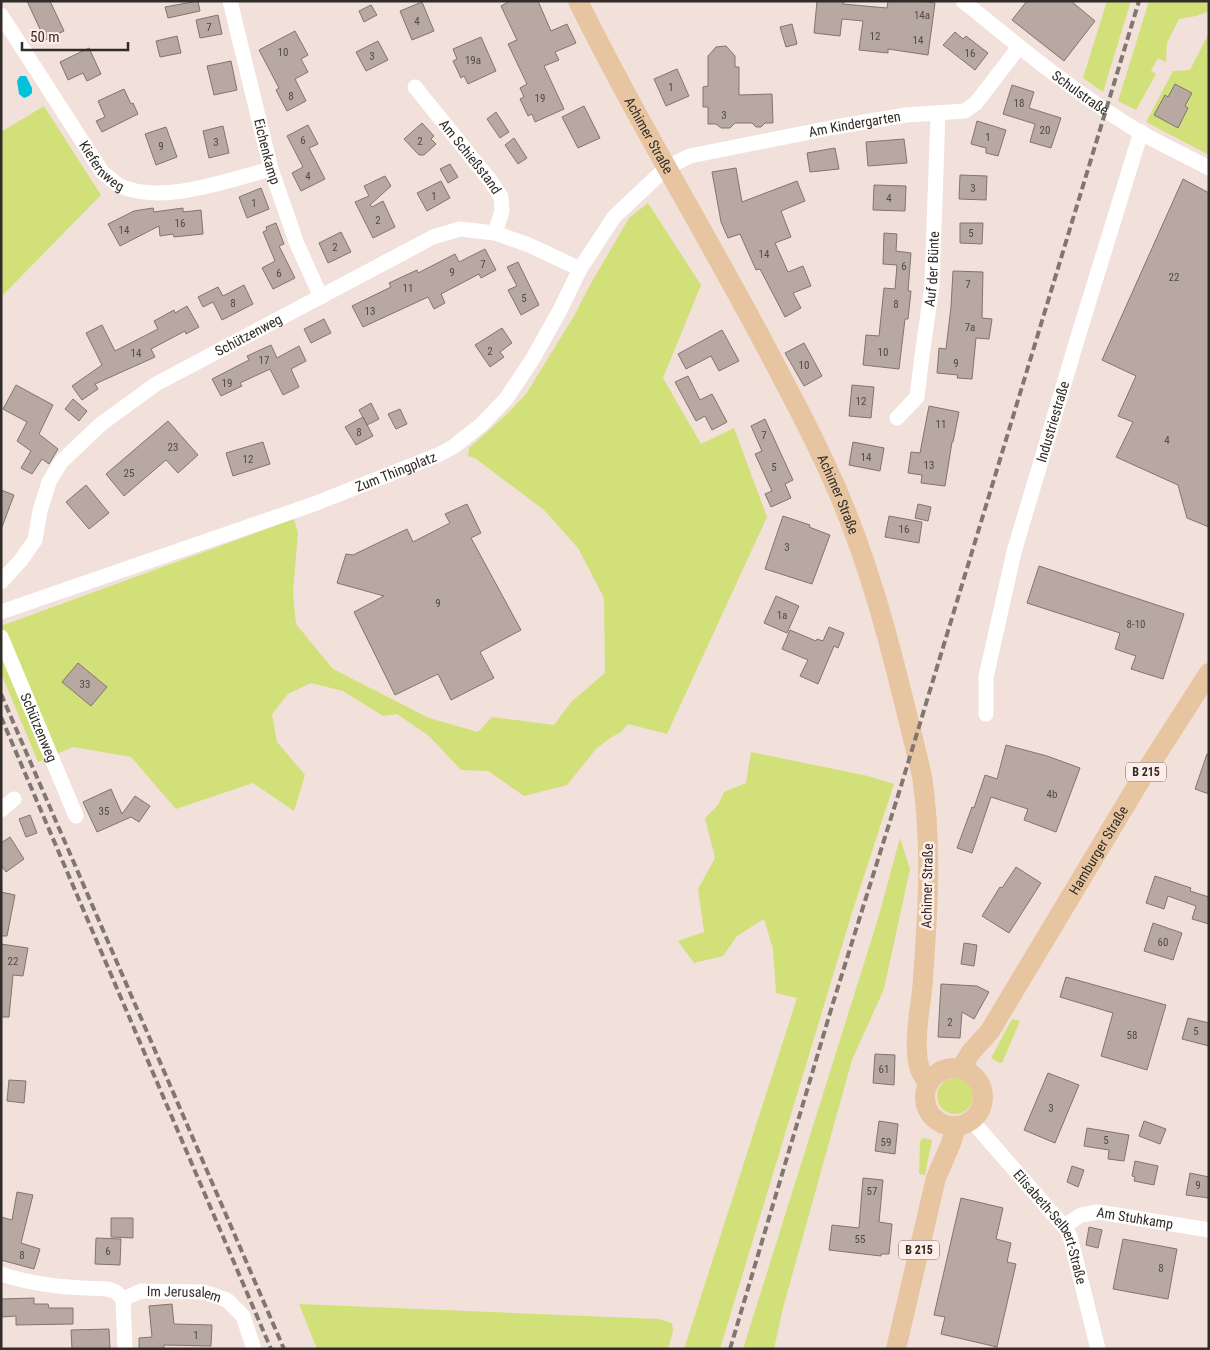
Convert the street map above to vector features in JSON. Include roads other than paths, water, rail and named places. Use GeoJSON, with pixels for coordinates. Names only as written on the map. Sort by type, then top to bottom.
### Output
{"type":"FeatureCollection","features":[{"type":"Feature","properties":{"kind":"main road","name":"Achimer Straße"},"geometry":{"type":"LineString","coordinates":[[578,1],[666,168],[759,333],[805,421],[845,507],[879,604],[922,776],[927,810],[929,857],[927,909],[922,1001],[917,1038],[918,1064],[924,1079],[934,1076]]}},
{"type":"Feature","properties":{"kind":"main road","name":"Hamburger Straße"},"geometry":{"type":"LineString","coordinates":[[968,1073],[971,1052],[990,1031],[1144,774],[1209,673]]}},
{"type":"Feature","properties":{"kind":"main road"},"geometry":{"type":"LineString","coordinates":[[954,1067],[968,1073],[983,1094],[982,1105],[978,1114],[955,1123],[932,1115],[925,1098],[934,1076],[954,1067]]}},
{"type":"Feature","properties":{"kind":"main road","name":"B 215"},"geometry":{"type":"LineString","coordinates":[[896,1349],[936,1178],[955,1123]]}},
{"type":"Feature","properties":{"kind":"street","name":"Eichenkamp"},"geometry":{"type":"LineString","coordinates":[[230,1],[271,168],[297,244],[321,297]]}},
{"type":"Feature","properties":{"kind":"street","name":"Schulstraße"},"geometry":{"type":"LineString","coordinates":[[963,1],[1088,98],[1141,132],[1209,168]]}},
{"type":"Feature","properties":{"kind":"street","name":"Kiefernweg"},"geometry":{"type":"LineString","coordinates":[[1,15],[102,172],[119,186],[156,194],[200,187],[271,168]]}},
{"type":"Feature","properties":{"kind":"street","name":"Am Kindergarten"},"geometry":{"type":"LineString","coordinates":[[666,168],[690,156],[835,127],[906,115],[965,111],[976,103],[1019,46]]}},
{"type":"Feature","properties":{"kind":"street","name":"Am Schießstand"},"geometry":{"type":"LineString","coordinates":[[415,87],[501,196],[502,211],[495,233]]}},
{"type":"Feature","properties":{"kind":"street","name":"Auf der Bünte"},"geometry":{"type":"LineString","coordinates":[[897,418],[917,397],[932,285],[938,113]]}},
{"type":"Feature","properties":{"kind":"street","name":"Industriestraße"},"geometry":{"type":"LineString","coordinates":[[986,714],[986,677],[1014,552],[1141,132]]}},
{"type":"Feature","properties":{"kind":"street","name":"Zum Thingplatz"},"geometry":{"type":"LineString","coordinates":[[1,612],[314,504],[438,455],[453,447],[481,425],[506,399],[532,360],[580,269],[614,216],[666,168]]}},
{"type":"Feature","properties":{"kind":"street","name":"Schützenweg"},"geometry":{"type":"LineString","coordinates":[[1,582],[21,560],[35,540],[40,511],[49,482],[61,462],[101,424],[156,384],[434,237],[460,229],[495,233],[529,245],[580,269]]}},
{"type":"Feature","properties":{"kind":"street","name":"Schützenweg"},"geometry":{"type":"LineString","coordinates":[[1,637],[76,816]]}},
{"type":"Feature","properties":{"kind":"street"},"geometry":{"type":"LineString","coordinates":[[1,810],[14,799]]}},
{"type":"Feature","properties":{"kind":"street","name":"Elisabeth-Selbert-Straße"},"geometry":{"type":"LineString","coordinates":[[955,1123],[1064,1226],[1072,1240],[1098,1349]]}},
{"type":"Feature","properties":{"kind":"street","name":"Am Stuhkamp"},"geometry":{"type":"LineString","coordinates":[[1064,1226],[1081,1216],[1098,1212],[1209,1230]]}},
{"type":"Feature","properties":{"kind":"street"},"geometry":{"type":"LineString","coordinates":[[1,1274],[49,1286],[108,1289],[116,1292],[123,1299],[125,1349]]}},
{"type":"Feature","properties":{"kind":"street","name":"Im Jerusalem"},"geometry":{"type":"LineString","coordinates":[[123,1299],[141,1291],[204,1292],[227,1300],[244,1316],[254,1349]]}},
{"type":"Feature","properties":{"kind":"water"},"geometry":{"type":"Polygon","coordinates":[[[20,76],[26,76],[32,88],[32,93],[24,98],[19,94],[17,81],[20,76]]]}},
{"type":"Feature","properties":{"kind":"railway"},"geometry":{"type":"LineString","coordinates":[[730,1349],[833,1003],[901,786],[1139,1]]}},
{"type":"Feature","properties":{"kind":"railway"},"geometry":{"type":"LineString","coordinates":[[1,694],[284,1349]]}},
{"type":"Feature","properties":{"kind":"railway"},"geometry":{"type":"LineString","coordinates":[[1,717],[271,1349]]}}]}
